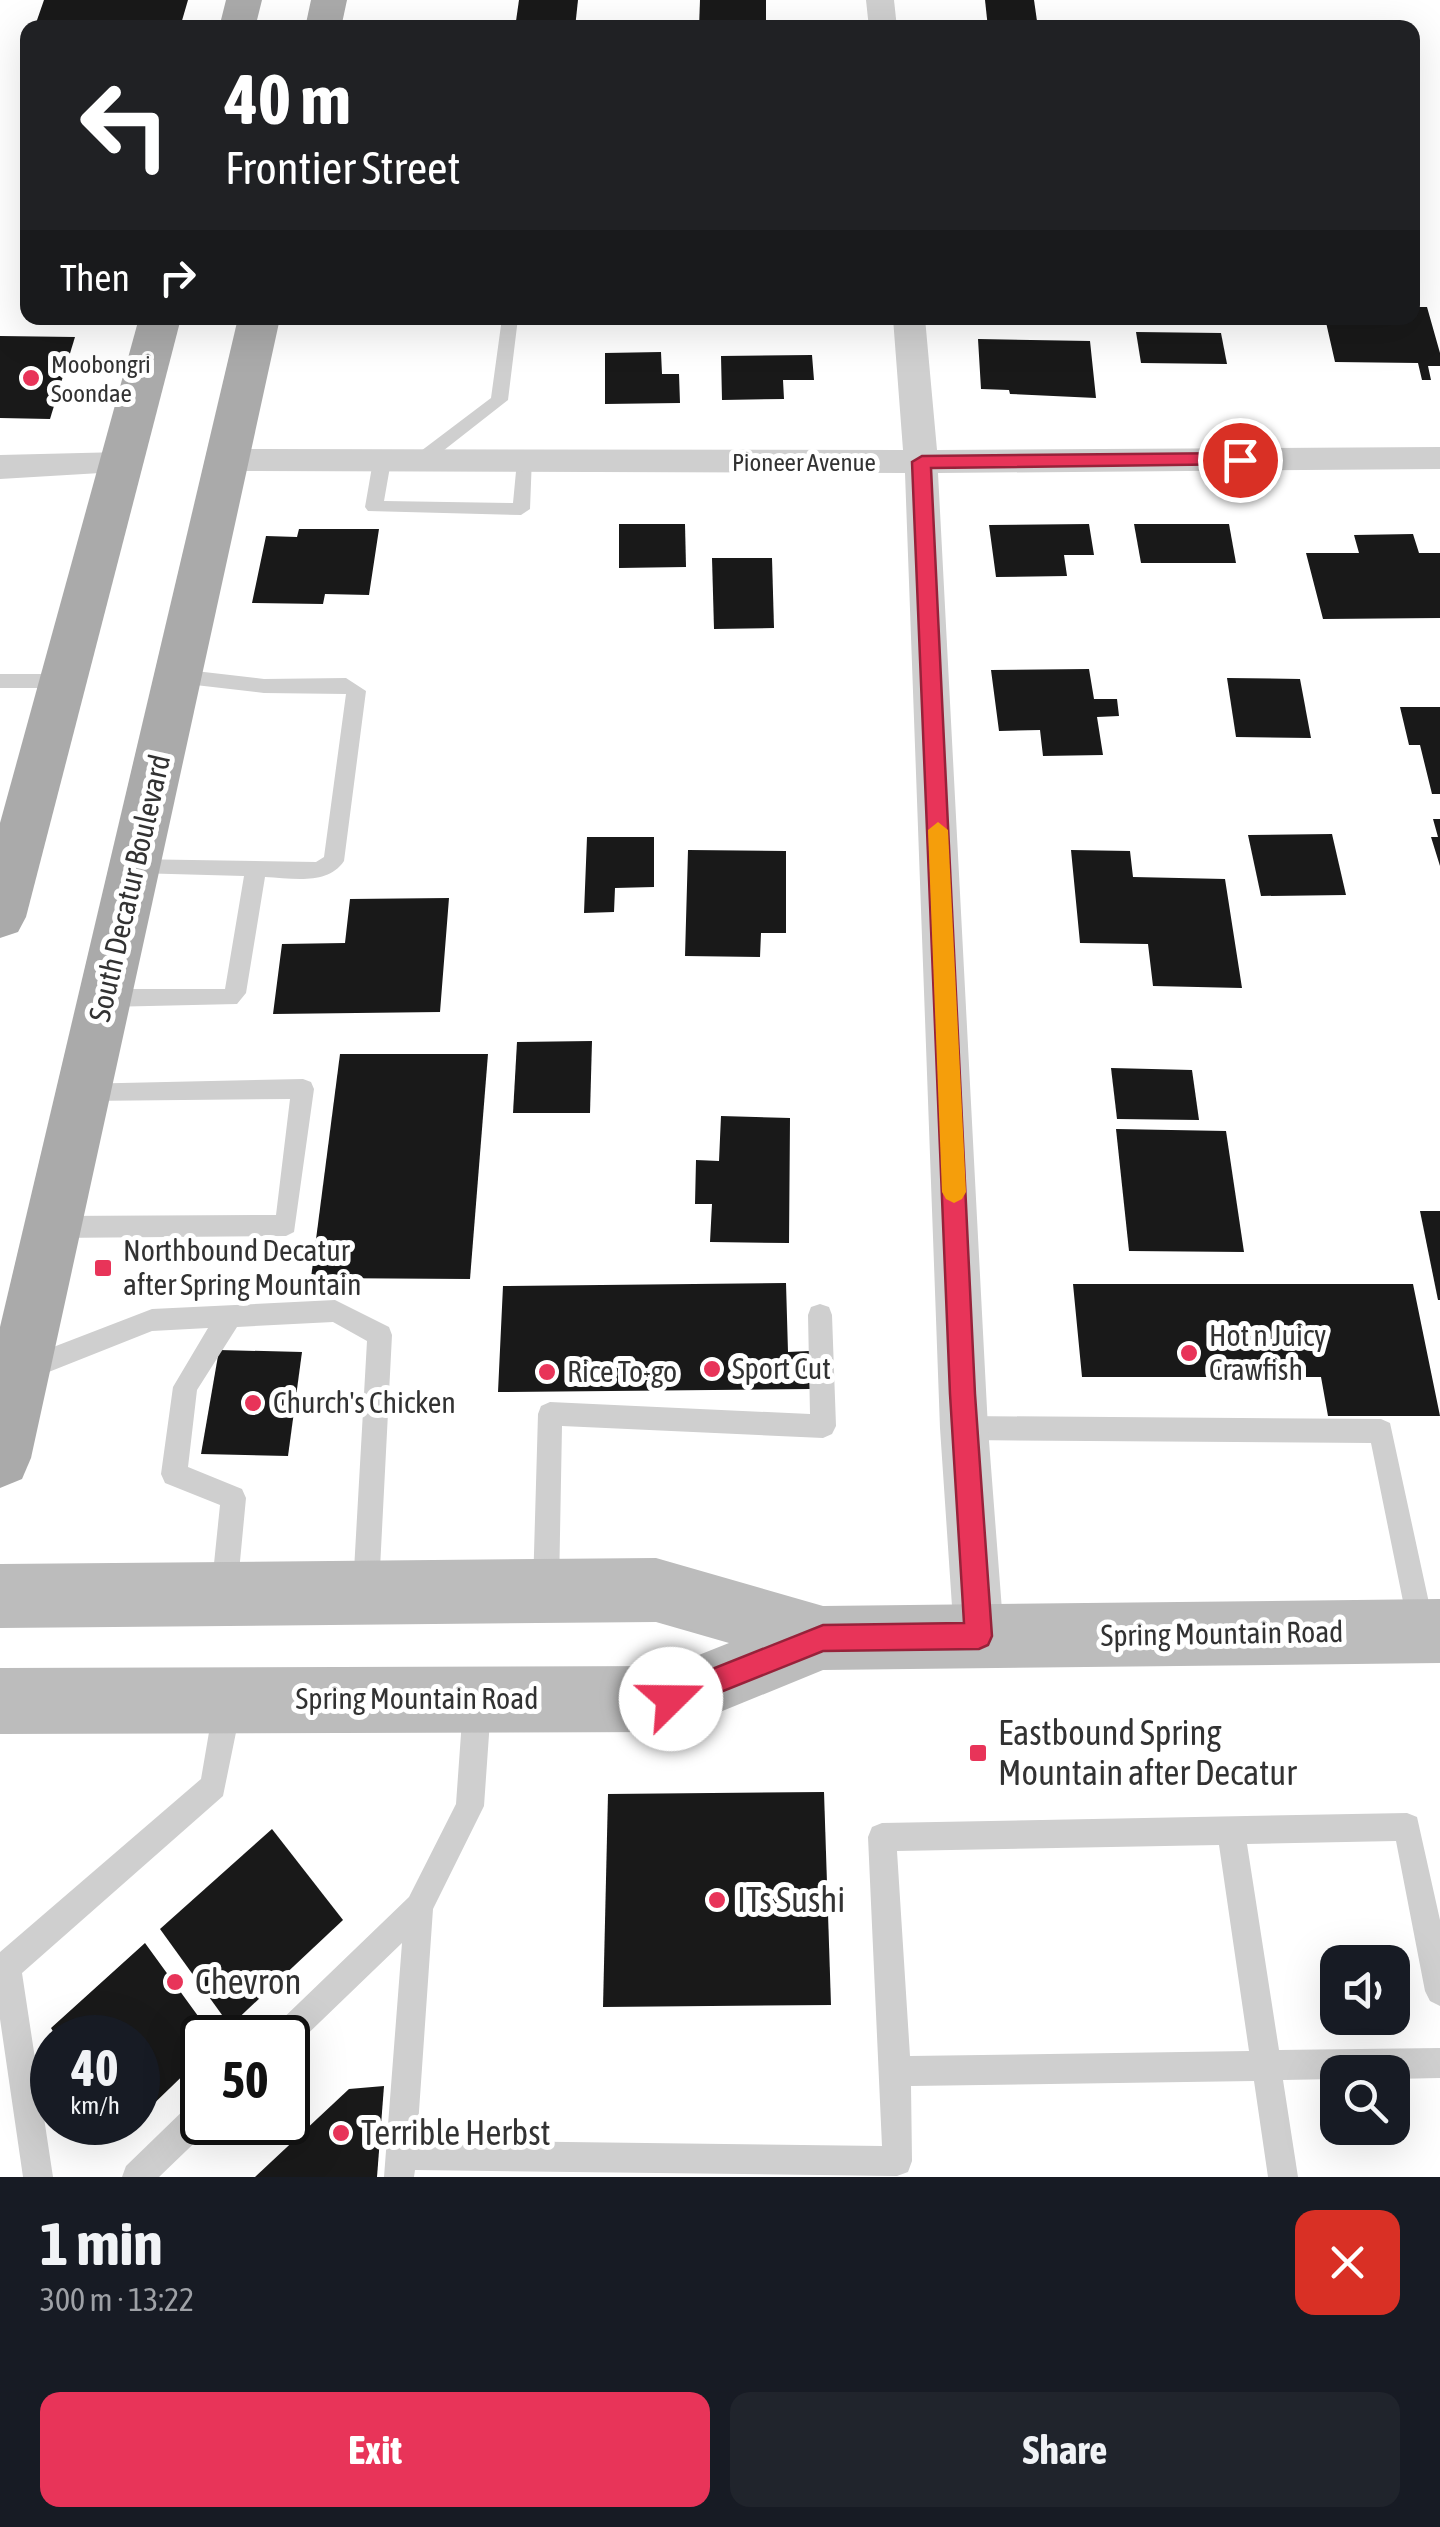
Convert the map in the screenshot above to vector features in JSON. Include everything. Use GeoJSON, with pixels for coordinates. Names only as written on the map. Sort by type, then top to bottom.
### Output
{"type":"FeatureCollection","features":[{"type":"Feature","properties":{"kind":"main road"},"geometry":{"type":"LineString","coordinates":[[0,917],[11,838],[63,682],[158,325]]}},
{"type":"Feature","properties":{"kind":"main road","name":"South Decatur Boulevard"},"geometry":{"type":"LineString","coordinates":[[0,1458],[257,325]]}},
{"type":"Feature","properties":{"kind":"main road","name":"Spring Mountain Road"},"geometry":{"type":"LineString","coordinates":[[0,1596],[656,1590],[823,1638],[1431,1631]]}},
{"type":"Feature","properties":{"kind":"main road","name":"Spring Mountain Road"},"geometry":{"type":"LineString","coordinates":[[0,1701],[671,1699],[823,1638]]}},
{"type":"Feature","properties":{"kind":"street"},"geometry":{"type":"LineString","coordinates":[[909,325],[922,462],[964,1428],[979,1636]]}},
{"type":"Feature","properties":{"kind":"street","name":"Pioneer Avenue"},"geometry":{"type":"LineString","coordinates":[[227,460],[922,462],[1440,458]]}},
{"type":"Feature","properties":{"kind":"street"},"geometry":{"type":"LineString","coordinates":[[0,467],[122,462]]}},
{"type":"Feature","properties":{"kind":"lane"},"geometry":{"type":"LineString","coordinates":[[419,461],[499,400],[509,325]]}},
{"type":"Feature","properties":{"kind":"lane"},"geometry":{"type":"LineString","coordinates":[[382,461],[374,508],[520,509],[526,461]]}},
{"type":"Feature","properties":{"kind":"lane"},"geometry":{"type":"LineString","coordinates":[[135,865],[319,870],[334,861],[356,691],[346,685],[264,686],[178,676]]}},
{"type":"Feature","properties":{"kind":"lane"},"geometry":{"type":"LineString","coordinates":[[0,681],[63,682]]}},
{"type":"Feature","properties":{"kind":"lane"},"geometry":{"type":"LineString","coordinates":[[105,998],[229,998],[235,993],[256,869]]}},
{"type":"Feature","properties":{"kind":"lane"},"geometry":{"type":"LineString","coordinates":[[53,1226],[286,1225],[303,1090],[84,1092]]}},
{"type":"Feature","properties":{"kind":"lane"},"geometry":{"type":"LineString","coordinates":[[20,1371],[152,1320],[335,1311],[380,1335],[366,1591]]}},
{"type":"Feature","properties":{"kind":"lane"},"geometry":{"type":"LineString","coordinates":[[546,1591],[550,1414],[823,1426],[820,1315]]}},
{"type":"Feature","properties":{"kind":"lane"},"geometry":{"type":"LineString","coordinates":[[224,1593],[234,1498],[174,1474],[185,1388],[230,1316]]}},
{"type":"Feature","properties":{"kind":"lane"},"geometry":{"type":"LineString","coordinates":[[964,1428],[1381,1430],[1431,1631]]}},
{"type":"Feature","properties":{"kind":"lane"},"geometry":{"type":"LineString","coordinates":[[307,2015],[419,1907],[470,1806],[478,1698]]}},
{"type":"Feature","properties":{"kind":"lane"},"geometry":{"type":"LineString","coordinates":[[38,2177],[4,1967],[213,1786],[229,1700]]}},
{"type":"Feature","properties":{"kind":"lane"},"geometry":{"type":"LineString","coordinates":[[419,1907],[400,2166],[898,2161],[882,1837],[1407,1827],[1440,1991]]}},
{"type":"Feature","properties":{"kind":"lane"},"geometry":{"type":"LineString","coordinates":[[1232,1830],[1283,2177]]}},
{"type":"Feature","properties":{"kind":"lane"},"geometry":{"type":"LineString","coordinates":[[896,2071],[1440,2062]]}},
{"type":"Feature","properties":{"kind":"lane"},"geometry":{"type":"LineString","coordinates":[[137,2177],[180,2135]]}},
{"type":"Feature","properties":{"kind":"building"},"geometry":{"type":"Polygon","coordinates":[[[44,0],[188,0],[182,20],[37,20],[44,0]]]}},
{"type":"Feature","properties":{"kind":"building"},"geometry":{"type":"Polygon","coordinates":[[[519,0],[578,0],[576,20],[516,20],[519,0]]]}},
{"type":"Feature","properties":{"kind":"building"},"geometry":{"type":"Polygon","coordinates":[[[700,0],[766,0],[766,20],[699,20],[700,0]]]}},
{"type":"Feature","properties":{"kind":"building"},"geometry":{"type":"Polygon","coordinates":[[[985,0],[1034,0],[1037,20],[987,20],[985,0]]]}},
{"type":"Feature","properties":{"kind":"building"},"geometry":{"type":"Polygon","coordinates":[[[1420,307],[1427,307],[1440,353],[1440,366],[1428,366],[1431,380],[1422,380],[1418,363],[1335,362],[1327,325],[1420,325],[1420,307]]]}},
{"type":"Feature","properties":{"kind":"building"},"geometry":{"type":"Polygon","coordinates":[[[1136,332],[1221,333],[1227,364],[1141,363],[1136,332]]]}},
{"type":"Feature","properties":{"kind":"building","name":"Moobongri Soondae"},"geometry":{"type":"Polygon","coordinates":[[[0,336],[75,337],[50,419],[0,418],[0,336]]]}},
{"type":"Feature","properties":{"kind":"building"},"geometry":{"type":"Polygon","coordinates":[[[978,339],[1090,341],[1096,398],[981,389],[978,339]]]}},
{"type":"Feature","properties":{"kind":"building"},"geometry":{"type":"Polygon","coordinates":[[[661,352],[662,374],[679,374],[680,403],[605,404],[605,353],[661,352]]]}},
{"type":"Feature","properties":{"kind":"building"},"geometry":{"type":"Polygon","coordinates":[[[812,355],[814,380],[783,380],[784,399],[722,400],[721,356],[812,355]]]}},
{"type":"Feature","properties":{"kind":"building"},"geometry":{"type":"Polygon","coordinates":[[[619,524],[685,524],[686,567],[619,568],[619,524]]]}},
{"type":"Feature","properties":{"kind":"building"},"geometry":{"type":"Polygon","coordinates":[[[1089,524],[1094,555],[1064,555],[1067,576],[996,577],[989,525],[1089,524]]]}},
{"type":"Feature","properties":{"kind":"building"},"geometry":{"type":"Polygon","coordinates":[[[1134,524],[1229,524],[1236,563],[1141,563],[1134,524]]]}},
{"type":"Feature","properties":{"kind":"building"},"geometry":{"type":"Polygon","coordinates":[[[299,529],[379,529],[369,595],[325,594],[323,604],[252,603],[266,536],[297,537],[299,529]]]}},
{"type":"Feature","properties":{"kind":"building"},"geometry":{"type":"Polygon","coordinates":[[[1413,534],[1419,553],[1440,553],[1440,618],[1323,619],[1306,553],[1359,553],[1354,535],[1413,534]]]}},
{"type":"Feature","properties":{"kind":"building"},"geometry":{"type":"Polygon","coordinates":[[[712,558],[772,558],[774,628],[714,629],[712,558]]]}},
{"type":"Feature","properties":{"kind":"building"},"geometry":{"type":"Polygon","coordinates":[[[1089,669],[1094,699],[1117,699],[1119,716],[1097,717],[1103,755],[1043,756],[1040,730],[999,731],[991,670],[1089,669]]]}},
{"type":"Feature","properties":{"kind":"building"},"geometry":{"type":"Polygon","coordinates":[[[1227,678],[1300,679],[1311,738],[1236,737],[1227,678]]]}},
{"type":"Feature","properties":{"kind":"building"},"geometry":{"type":"Polygon","coordinates":[[[1400,707],[1440,707],[1440,794],[1432,794],[1420,745],[1409,745],[1400,707]]]}},
{"type":"Feature","properties":{"kind":"building"},"geometry":{"type":"Polygon","coordinates":[[[1433,819],[1440,819],[1440,866],[1431,837],[1438,837],[1433,819]]]}},
{"type":"Feature","properties":{"kind":"building"},"geometry":{"type":"Polygon","coordinates":[[[1332,834],[1346,895],[1261,896],[1248,835],[1332,834]]]}},
{"type":"Feature","properties":{"kind":"building"},"geometry":{"type":"Polygon","coordinates":[[[587,837],[654,837],[654,887],[615,888],[614,912],[584,913],[587,837]]]}},
{"type":"Feature","properties":{"kind":"building"},"geometry":{"type":"Polygon","coordinates":[[[688,850],[786,851],[786,933],[761,933],[760,957],[685,956],[688,850]]]}},
{"type":"Feature","properties":{"kind":"building"},"geometry":{"type":"Polygon","coordinates":[[[1071,850],[1130,851],[1133,877],[1225,879],[1242,988],[1153,986],[1148,944],[1080,943],[1071,850]]]}},
{"type":"Feature","properties":{"kind":"building"},"geometry":{"type":"Polygon","coordinates":[[[449,898],[440,1012],[273,1014],[282,944],[345,943],[350,899],[449,898]]]}},
{"type":"Feature","properties":{"kind":"building"},"geometry":{"type":"Polygon","coordinates":[[[592,1041],[590,1113],[513,1113],[517,1042],[592,1041]]]}},
{"type":"Feature","properties":{"kind":"building"},"geometry":{"type":"Polygon","coordinates":[[[340,1054],[488,1054],[470,1279],[311,1278],[340,1054]]]}},
{"type":"Feature","properties":{"kind":"building"},"geometry":{"type":"Polygon","coordinates":[[[1111,1068],[1192,1070],[1199,1120],[1117,1119],[1111,1068]]]}},
{"type":"Feature","properties":{"kind":"building"},"geometry":{"type":"Polygon","coordinates":[[[721,1116],[790,1118],[789,1243],[710,1242],[712,1204],[695,1204],[696,1160],[719,1161],[721,1116]]]}},
{"type":"Feature","properties":{"kind":"building"},"geometry":{"type":"Polygon","coordinates":[[[1116,1129],[1226,1131],[1244,1252],[1129,1251],[1116,1129]]]}},
{"type":"Feature","properties":{"kind":"building"},"geometry":{"type":"Polygon","coordinates":[[[1420,1211],[1440,1211],[1440,1300],[1438,1300],[1420,1211]]]}},
{"type":"Feature","properties":{"kind":"building"},"geometry":{"type":"Polygon","coordinates":[[[786,1283],[788,1352],[809,1351],[810,1389],[498,1392],[503,1286],[786,1283]]]}},
{"type":"Feature","properties":{"kind":"building"},"geometry":{"type":"Polygon","coordinates":[[[1073,1284],[1413,1284],[1440,1416],[1328,1416],[1321,1377],[1082,1377],[1073,1284]]]}},
{"type":"Feature","properties":{"kind":"building","name":"Church's Chicken"},"geometry":{"type":"Polygon","coordinates":[[[219,1350],[302,1352],[288,1456],[201,1454],[219,1350]]]}},
{"type":"Feature","properties":{"kind":"building","name":"ITs Sushi"},"geometry":{"type":"Polygon","coordinates":[[[824,1792],[831,2005],[603,2007],[608,1794],[824,1792]]]}},
{"type":"Feature","properties":{"kind":"building"},"geometry":{"type":"Polygon","coordinates":[[[272,1829],[343,1920],[242,2015],[222,2015],[160,1929],[272,1829]]]}},
{"type":"Feature","properties":{"kind":"building"},"geometry":{"type":"Polygon","coordinates":[[[145,1943],[197,2015],[180,2015],[180,2078],[160,2098],[160,2015],[65,2015],[145,1943]]]}},
{"type":"Feature","properties":{"kind":"building","name":"Terrible Herbst"},"geometry":{"type":"Polygon","coordinates":[[[384,2086],[377,2177],[255,2177],[289,2145],[310,2145],[310,2126],[349,2089],[384,2086]]]}},
{"type":"Feature","properties":{"kind":"slow traffic"},"geometry":{"type":"LineString","coordinates":[[938,830],[954,1192]]}},
{"type":"Feature","properties":{"kind":"place","name":"Moobongri Soondae"},"geometry":{"type":"Point","coordinates":[31,378]}},
{"type":"Feature","properties":{"kind":"place","name":"Northbound Decatur after Spring Mountain"},"geometry":{"type":"Point","coordinates":[103,1268]}},
{"type":"Feature","properties":{"kind":"place","name":"Hot n Juicy Crawfish"},"geometry":{"type":"Point","coordinates":[1189,1353]}},
{"type":"Feature","properties":{"kind":"place","name":"Sport Cut"},"geometry":{"type":"Point","coordinates":[712,1369]}},
{"type":"Feature","properties":{"kind":"place","name":"Rice To-go"},"geometry":{"type":"Point","coordinates":[547,1372]}},
{"type":"Feature","properties":{"kind":"place","name":"Church's Chicken"},"geometry":{"type":"Point","coordinates":[253,1403]}},
{"type":"Feature","properties":{"kind":"place","name":"Eastbound Spring Mountain after Decatur"},"geometry":{"type":"Point","coordinates":[978,1753]}},
{"type":"Feature","properties":{"kind":"place","name":"ITs Sushi"},"geometry":{"type":"Point","coordinates":[717,1900]}},
{"type":"Feature","properties":{"kind":"place","name":"Chevron"},"geometry":{"type":"Point","coordinates":[175,1982]}},
{"type":"Feature","properties":{"kind":"place","name":"Terrible Herbst"},"geometry":{"type":"Point","coordinates":[341,2133]}},
{"type":"Feature","properties":{"kind":"route"},"geometry":{"type":"LineString","coordinates":[[671,1699],[823,1638],[979,1636],[963,1394],[922,462],[1240,460]]}}]}
